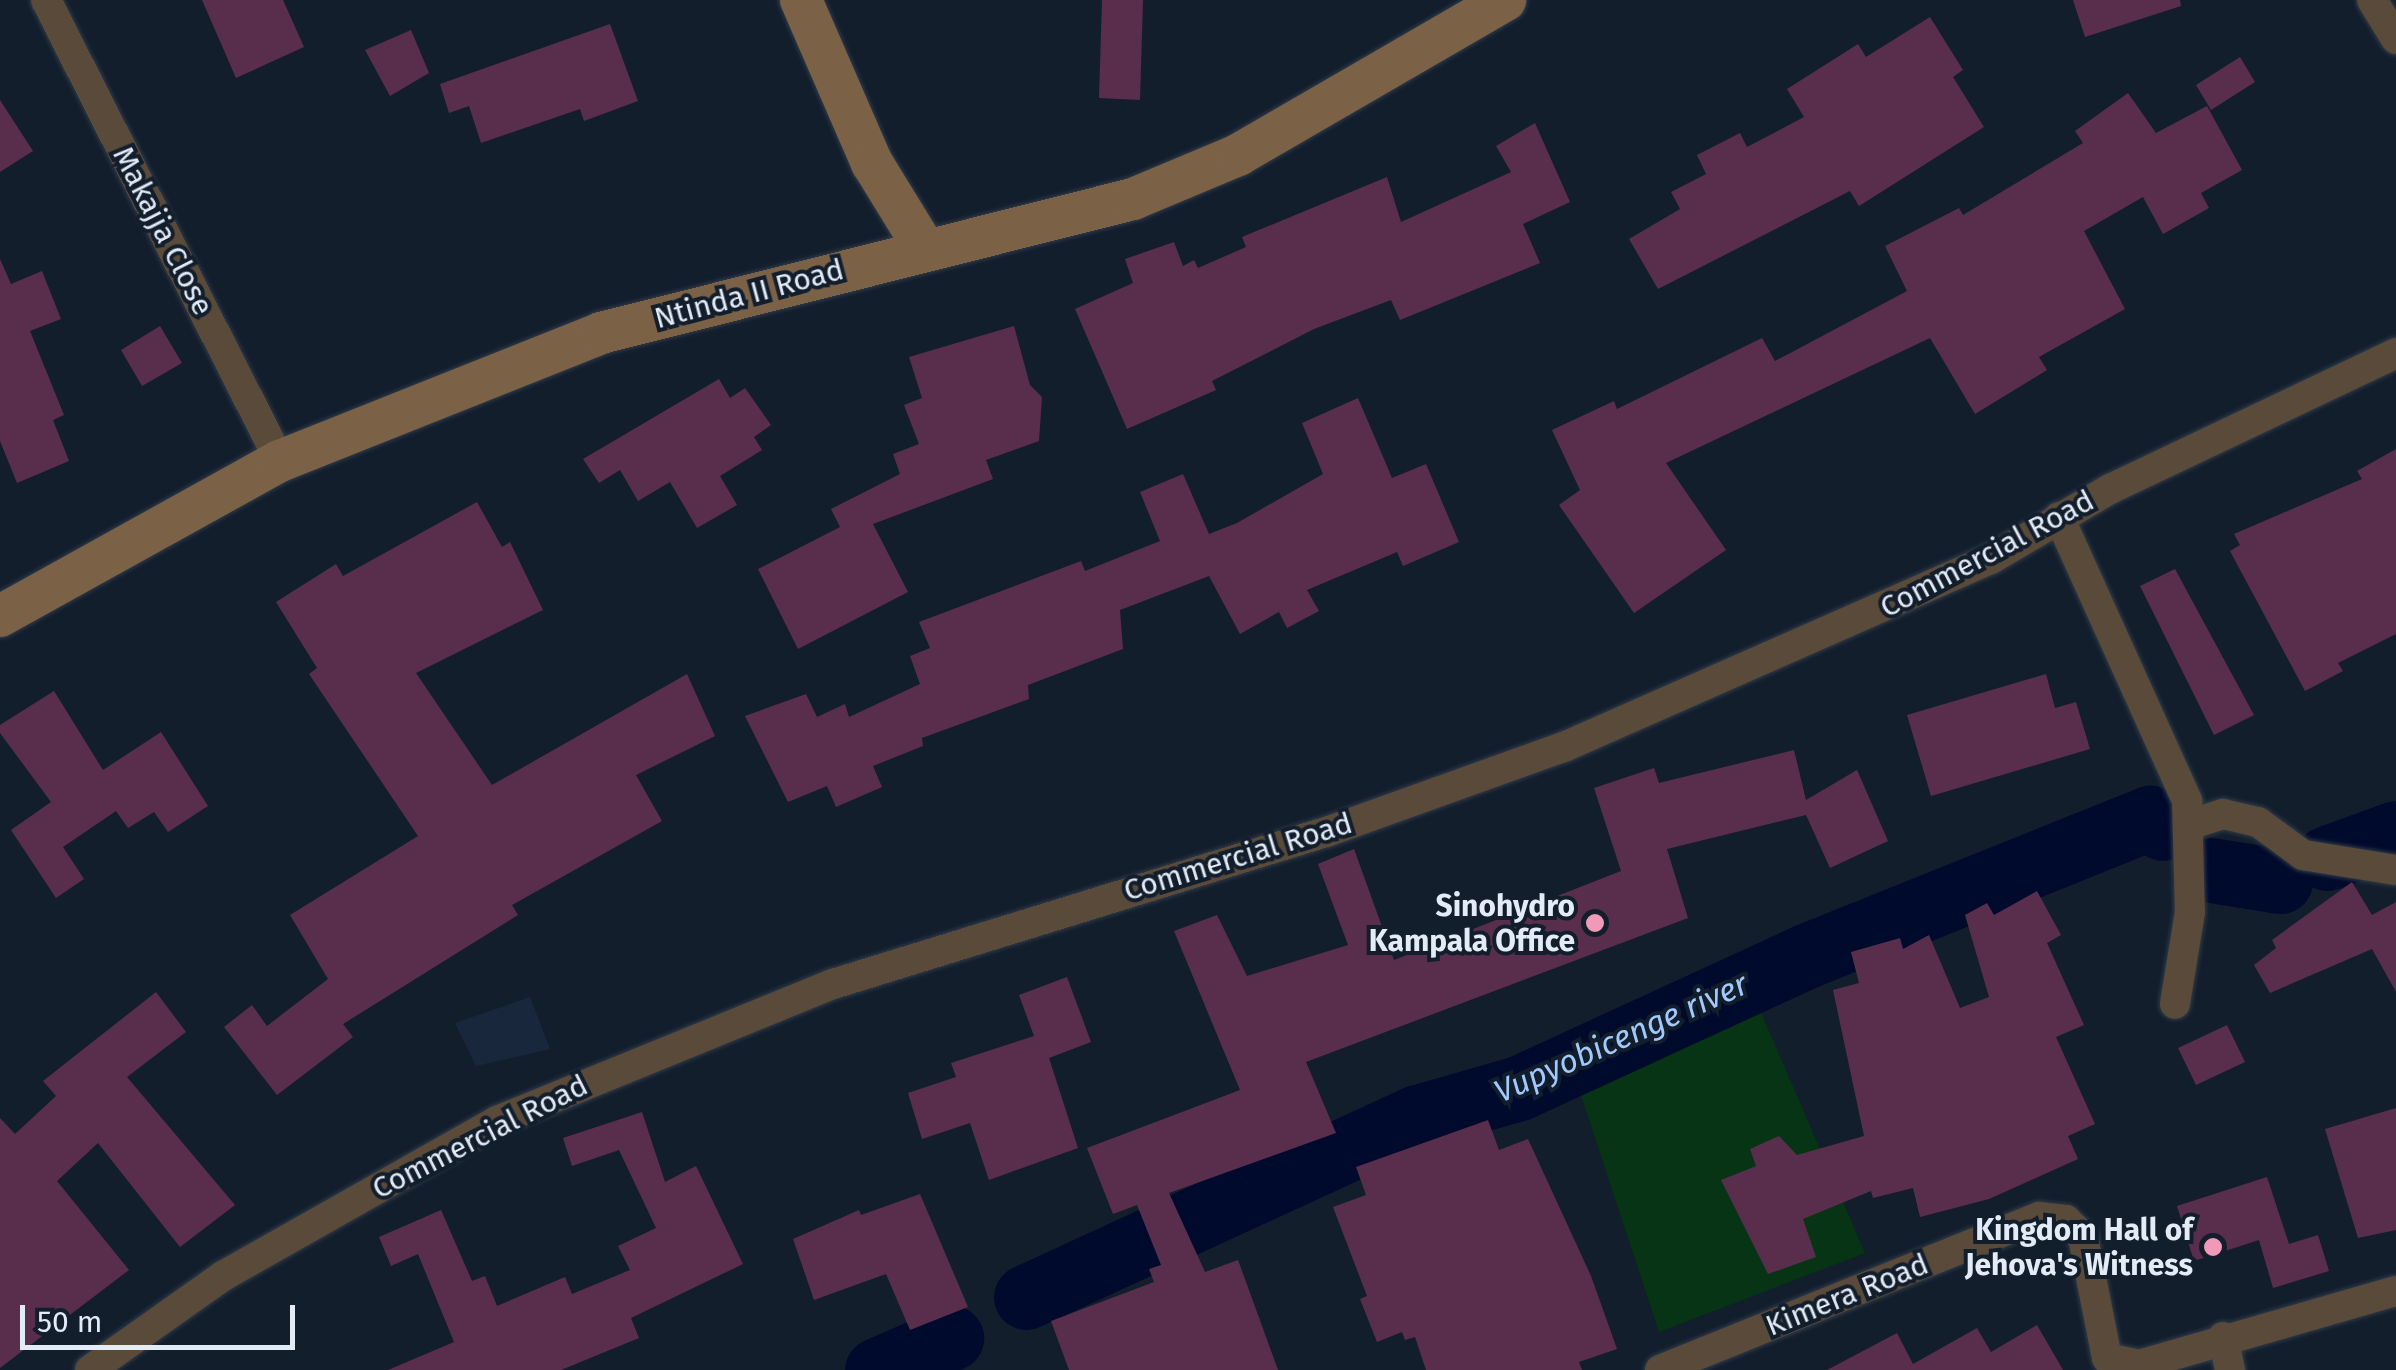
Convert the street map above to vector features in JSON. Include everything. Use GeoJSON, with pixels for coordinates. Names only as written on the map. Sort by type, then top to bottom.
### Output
{"type":"FeatureCollection","features":[{"type":"Feature","properties":{"kind":"street","name":"Makajja Close"},"geometry":{"type":"LineString","coordinates":[[46,0],[280,461]]}},
{"type":"Feature","properties":{"kind":"street"},"geometry":{"type":"LineString","coordinates":[[801,0],[872,163],[925,248]]}},
{"type":"Feature","properties":{"kind":"street","name":"Ntinda II Road"},"geometry":{"type":"LineString","coordinates":[[0,616],[280,461],[601,333],[1133,198],[1238,155],[1505,0]]}},
{"type":"Feature","properties":{"kind":"street"},"geometry":{"type":"LineString","coordinates":[[2372,0],[2396,39]]}},
{"type":"Feature","properties":{"kind":"street","name":"Commercial Road"},"geometry":{"type":"LineString","coordinates":[[90,1370],[222,1276],[480,1131],[691,1036],[1018,924],[1326,832],[1564,747],[1814,642],[2396,353]]}},
{"type":"Feature","properties":{"kind":"street"},"geometry":{"type":"LineString","coordinates":[[2059,518],[2186,800],[2190,912],[2176,1004]]}},
{"type":"Feature","properties":{"kind":"street"},"geometry":{"type":"LineString","coordinates":[[2189,825],[2223,814],[2258,822],[2303,855],[2396,870]]}},
{"type":"Feature","properties":{"kind":"street","name":"Kimera Road"},"geometry":{"type":"LineString","coordinates":[[1660,1370],[2039,1217],[2066,1220],[2083,1237],[2108,1358],[2139,1365],[2223,1337],[2396,1291]]}},
{"type":"Feature","properties":{"kind":"street"},"geometry":{"type":"LineString","coordinates":[[2223,1337],[2230,1370]]}},
{"type":"Feature","properties":{"kind":"shaded area"},"geometry":{"type":"Polygon","coordinates":[[[530,997],[550,1049],[476,1066],[455,1023],[530,997]]]}},
{"type":"Feature","properties":{"kind":"green space"},"geometry":{"type":"Polygon","coordinates":[[[1759,1008],[1865,1253],[1659,1332],[1579,1089],[1759,1008]]]}},
{"type":"Feature","properties":{"kind":"building"},"geometry":{"type":"Polygon","coordinates":[[[202,0],[283,0],[304,47],[236,78],[202,0]]]}},
{"type":"Feature","properties":{"kind":"building"},"geometry":{"type":"Polygon","coordinates":[[[1102,0],[1143,0],[1140,100],[1099,98],[1102,0]]]}},
{"type":"Feature","properties":{"kind":"building"},"geometry":{"type":"Polygon","coordinates":[[[2073,0],[2180,0],[2181,6],[2085,37],[2073,0]]]}},
{"type":"Feature","properties":{"kind":"building"},"geometry":{"type":"Polygon","coordinates":[[[1930,17],[1963,70],[1953,77],[1984,127],[1859,206],[1850,191],[1658,289],[1629,239],[1680,209],[1671,192],[1706,174],[1697,155],[1740,133],[1747,147],[1804,117],[1787,89],[1858,44],[1866,57],[1930,17]]]}},
{"type":"Feature","properties":{"kind":"building"},"geometry":{"type":"Polygon","coordinates":[[[610,24],[638,101],[584,121],[580,109],[481,143],[469,106],[449,113],[440,84],[610,24]]]}},
{"type":"Feature","properties":{"kind":"building"},"geometry":{"type":"Polygon","coordinates":[[[411,30],[429,73],[390,96],[365,50],[411,30]]]}},
{"type":"Feature","properties":{"kind":"building"},"geometry":{"type":"Polygon","coordinates":[[[2240,57],[2255,82],[2211,110],[2196,85],[2240,57]]]}},
{"type":"Feature","properties":{"kind":"building"},"geometry":{"type":"Polygon","coordinates":[[[2128,93],[2156,133],[2207,106],[2242,170],[2201,193],[2209,208],[2163,234],[2143,197],[2084,231],[2125,309],[2039,357],[2047,370],[1975,414],[1930,338],[1666,463],[1726,550],[1634,613],[1559,505],[1580,490],[1552,430],[1614,401],[1617,409],[1762,338],[1775,361],[1907,291],[1885,246],[1959,208],[1963,215],[2083,143],[2075,131],[2128,93]]]}},
{"type":"Feature","properties":{"kind":"building"},"geometry":{"type":"Polygon","coordinates":[[[0,100],[33,151],[0,172],[0,100]]]}},
{"type":"Feature","properties":{"kind":"building"},"geometry":{"type":"Polygon","coordinates":[[[1535,123],[1570,202],[1523,224],[1540,263],[1400,320],[1391,300],[1314,329],[1212,381],[1216,390],[1127,429],[1075,309],[1133,283],[1125,259],[1174,242],[1183,266],[1194,260],[1198,268],[1246,247],[1242,237],[1387,177],[1401,222],[1511,172],[1496,146],[1535,123]]]}},
{"type":"Feature","properties":{"kind":"building"},"geometry":{"type":"Polygon","coordinates":[[[0,259],[11,284],[42,271],[61,319],[30,331],[64,415],[53,420],[69,461],[17,483],[0,441],[0,259]]]}},
{"type":"Feature","properties":{"kind":"building"},"geometry":{"type":"Polygon","coordinates":[[[160,326],[182,363],[142,386],[121,350],[160,326]]]}},
{"type":"Feature","properties":{"kind":"building"},"geometry":{"type":"Polygon","coordinates":[[[1014,326],[1030,385],[1042,397],[1039,441],[986,460],[993,479],[873,524],[908,592],[798,649],[758,569],[840,527],[831,509],[900,474],[893,454],[919,444],[904,405],[922,398],[909,357],[1014,326]]]}},
{"type":"Feature","properties":{"kind":"building"},"geometry":{"type":"Polygon","coordinates":[[[719,379],[730,398],[745,388],[771,425],[754,437],[762,450],[720,476],[737,505],[697,528],[670,482],[638,501],[620,470],[599,483],[583,459],[719,379]]]}},
{"type":"Feature","properties":{"kind":"building"},"geometry":{"type":"Polygon","coordinates":[[[1358,398],[1392,478],[1426,464],[1459,542],[1403,566],[1397,552],[1307,590],[1319,611],[1287,628],[1279,612],[1240,634],[1209,576],[1120,610],[1123,649],[1028,685],[1029,699],[922,738],[923,746],[873,766],[882,787],[836,807],[827,786],[788,802],[745,716],[806,694],[817,717],[845,704],[849,717],[920,684],[910,656],[930,648],[919,622],[1081,561],[1085,571],[1160,541],[1140,492],[1183,474],[1209,534],[1237,523],[1323,474],[1302,423],[1358,398]]]}},
{"type":"Feature","properties":{"kind":"building"},"geometry":{"type":"Polygon","coordinates":[[[2396,449],[2396,634],[2338,663],[2343,671],[2305,691],[2230,551],[2240,545],[2234,534],[2362,479],[2357,471],[2396,449]]]}},
{"type":"Feature","properties":{"kind":"building"},"geometry":{"type":"Polygon","coordinates":[[[477,502],[502,547],[510,542],[543,610],[416,673],[492,785],[687,674],[715,736],[636,775],[662,821],[512,905],[518,915],[343,1024],[353,1037],[277,1095],[224,1027],[252,1005],[267,1026],[328,979],[290,915],[418,836],[309,674],[317,668],[276,602],[336,564],[343,576],[477,502]]]}},
{"type":"Feature","properties":{"kind":"building"},"geometry":{"type":"Polygon","coordinates":[[[2175,569],[2254,715],[2214,735],[2140,586],[2175,569]]]}},
{"type":"Feature","properties":{"kind":"building"},"geometry":{"type":"Polygon","coordinates":[[[2046,674],[2055,708],[2076,702],[2090,749],[1931,796],[1907,715],[2046,674]]]}},
{"type":"Feature","properties":{"kind":"building"},"geometry":{"type":"Polygon","coordinates":[[[54,691],[103,770],[161,732],[208,806],[168,832],[154,812],[128,828],[116,811],[63,847],[84,879],[56,898],[11,830],[51,802],[0,733],[0,725],[54,691]]]}},
{"type":"Feature","properties":{"kind":"building"},"geometry":{"type":"Polygon","coordinates":[[[1794,750],[1806,800],[1857,770],[1888,841],[1830,868],[1806,815],[1667,849],[1688,918],[1306,1062],[1336,1133],[1169,1193],[1205,1272],[1238,1260],[1278,1370],[1069,1370],[1051,1321],[1154,1282],[1149,1269],[1161,1265],[1137,1205],[1113,1214],[1087,1148],[1240,1090],[1174,931],[1217,915],[1247,976],[1348,945],[1318,864],[1354,849],[1394,960],[1621,871],[1594,788],[1654,768],[1659,783],[1794,750]]]}},
{"type":"Feature","properties":{"kind":"building"},"geometry":{"type":"Polygon","coordinates":[[[2352,882],[2372,915],[2396,902],[2396,992],[2372,949],[2270,993],[2254,965],[2276,948],[2272,940],[2352,882]]]}},
{"type":"Feature","properties":{"kind":"building"},"geometry":{"type":"Polygon","coordinates":[[[2037,891],[2061,935],[2047,943],[2084,1025],[2056,1037],[2095,1124],[2068,1136],[2078,1159],[1989,1199],[1920,1217],[1913,1188],[1873,1198],[1871,1191],[1803,1219],[1816,1257],[1768,1274],[1721,1180],[1756,1166],[1750,1149],[1779,1136],[1797,1155],[1864,1136],[1833,990],[1859,983],[1851,952],[1900,938],[1903,949],[1929,935],[1960,1008],[1989,997],[1965,915],[1987,903],[1994,915],[2037,891]]]}},
{"type":"Feature","properties":{"kind":"building"},"geometry":{"type":"Polygon","coordinates":[[[1067,977],[1091,1042],[1049,1058],[1078,1148],[989,1180],[970,1123],[922,1139],[908,1093],[956,1077],[951,1063],[1034,1036],[1019,995],[1067,977]]]}},
{"type":"Feature","properties":{"kind":"building"},"geometry":{"type":"Polygon","coordinates":[[[156,992],[186,1032],[127,1077],[235,1205],[180,1247],[98,1143],[57,1181],[129,1270],[0,1368],[0,1118],[15,1134],[56,1096],[43,1081],[156,992]]]}},
{"type":"Feature","properties":{"kind":"building"},"geometry":{"type":"Polygon","coordinates":[[[2227,1025],[2245,1062],[2196,1085],[2178,1048],[2227,1025]]]}},
{"type":"Feature","properties":{"kind":"building"},"geometry":{"type":"Polygon","coordinates":[[[2396,1108],[2396,1230],[2358,1238],[2325,1129],[2396,1108]]]}},
{"type":"Feature","properties":{"kind":"building"},"geometry":{"type":"Polygon","coordinates":[[[642,1112],[665,1182],[696,1166],[743,1264],[631,1318],[639,1338],[561,1370],[388,1370],[454,1342],[418,1254],[391,1266],[379,1237],[441,1210],[472,1281],[485,1276],[497,1306],[565,1277],[572,1294],[630,1270],[618,1246],[656,1228],[619,1150],[572,1166],[563,1138],[642,1112]]]}},
{"type":"Feature","properties":{"kind":"building"},"geometry":{"type":"Polygon","coordinates":[[[1488,1120],[1499,1150],[1528,1139],[1591,1276],[1617,1349],[1579,1362],[1582,1370],[1426,1370],[1415,1337],[1405,1340],[1402,1332],[1377,1342],[1360,1299],[1367,1296],[1333,1207],[1366,1195],[1356,1167],[1488,1120]]]}},
{"type":"Feature","properties":{"kind":"building"},"geometry":{"type":"Polygon","coordinates":[[[2267,1177],[2289,1244],[2318,1235],[2329,1271],[2273,1288],[2259,1240],[2194,1261],[2177,1206],[2267,1177]]]}},
{"type":"Feature","properties":{"kind":"building"},"geometry":{"type":"Polygon","coordinates":[[[920,1194],[968,1307],[910,1330],[886,1274],[814,1300],[793,1239],[859,1210],[861,1215],[920,1194]]]}},
{"type":"Feature","properties":{"kind":"building"},"geometry":{"type":"Polygon","coordinates":[[[2037,1325],[2063,1370],[1827,1370],[1897,1333],[1913,1364],[1977,1328],[1991,1352],[2037,1325]]]}},
{"type":"Feature","properties":{"kind":"waterway","name":"Vupyobicenge river"},"geometry":{"type":"LineString","coordinates":[[1026,1297],[1418,1117],[1519,1088],[1806,956],[2150,818],[2163,828]]}},
{"type":"Feature","properties":{"kind":"waterway","name":"Vupyobicenge river"},"geometry":{"type":"LineString","coordinates":[[2327,858],[2396,833]]}},
{"type":"Feature","properties":{"kind":"waterway","name":"Vupyobicenge river"},"geometry":{"type":"LineString","coordinates":[[2211,870],[2280,881]]}},
{"type":"Feature","properties":{"kind":"waterway","name":"Vupyobicenge river"},"geometry":{"type":"LineString","coordinates":[[877,1370],[951,1338]]}},
{"type":"Feature","properties":{"kind":"place","name":"Sinohydro Kampala Office"},"geometry":{"type":"Point","coordinates":[1595,923]}},
{"type":"Feature","properties":{"kind":"place","name":"Kingdom Hall of Jehova's Witness"},"geometry":{"type":"Point","coordinates":[2213,1247]}}]}
